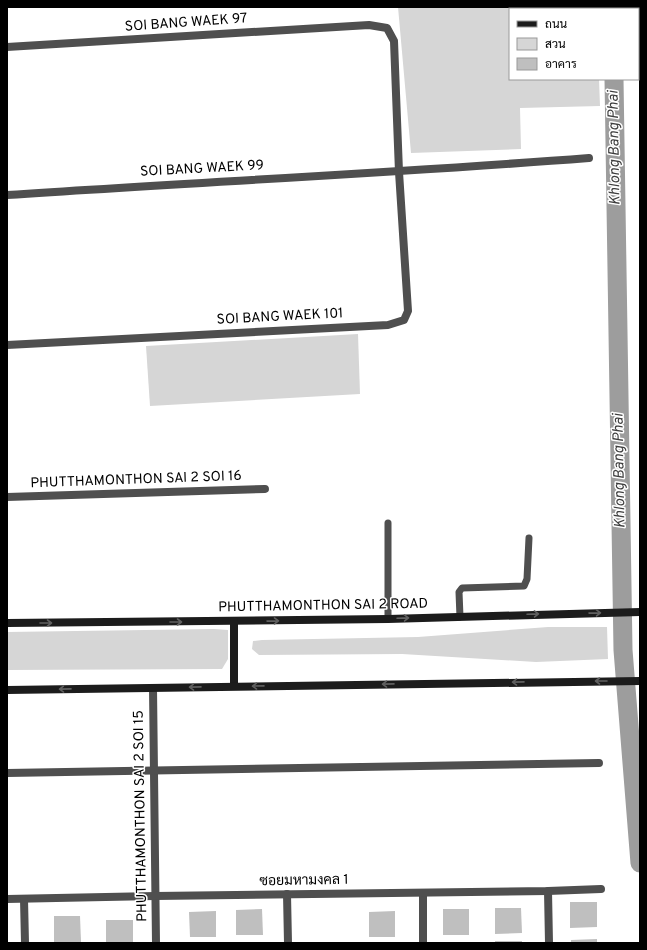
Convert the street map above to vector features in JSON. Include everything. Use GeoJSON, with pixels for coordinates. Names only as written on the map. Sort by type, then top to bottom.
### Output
{"type":"FeatureCollection","features":[{"type":"Feature","properties":{"kind":"main road","name":"PHUTTHAMONTHON SAI 2 ROAD"},"geometry":{"type":"LineString","coordinates":[[7,623],[388,619],[640,612]]}},
{"type":"Feature","properties":{"kind":"main road"},"geometry":{"type":"LineString","coordinates":[[234,621],[234,686]]}},
{"type":"Feature","properties":{"kind":"main road"},"geometry":{"type":"LineString","coordinates":[[7,690],[640,681]]}},
{"type":"Feature","properties":{"kind":"street","name":"SOI BANG WAEK 97"},"geometry":{"type":"LineString","coordinates":[[7,47],[369,25],[387,28],[394,41],[399,172]]}},
{"type":"Feature","properties":{"kind":"street","name":"SOI BANG WAEK 99"},"geometry":{"type":"LineString","coordinates":[[7,195],[189,183],[399,172],[589,158]]}},
{"type":"Feature","properties":{"kind":"street","name":"SOI BANG WAEK 101"},"geometry":{"type":"LineString","coordinates":[[7,345],[388,325],[404,320],[408,311],[399,172]]}},
{"type":"Feature","properties":{"kind":"street","name":"PHUTTHAMONTHON SAI 2 SOI 16"},"geometry":{"type":"LineString","coordinates":[[7,497],[265,489]]}},
{"type":"Feature","properties":{"kind":"street","name":"PHUTTHAMONTHON SAI 2 SOI 15"},"geometry":{"type":"LineString","coordinates":[[153,688],[156,943]]}},
{"type":"Feature","properties":{"kind":"street"},"geometry":{"type":"LineString","coordinates":[[7,773],[599,763]]}},
{"type":"Feature","properties":{"kind":"street","name":"ซอยมหามงคล 1"},"geometry":{"type":"LineString","coordinates":[[7,899],[601,889]]}},
{"type":"Feature","properties":{"kind":"street"},"geometry":{"type":"LineString","coordinates":[[548,891],[549,943]]}},
{"type":"Feature","properties":{"kind":"street"},"geometry":{"type":"LineString","coordinates":[[423,893],[423,943]]}},
{"type":"Feature","properties":{"kind":"street"},"geometry":{"type":"LineString","coordinates":[[287,894],[288,943]]}},
{"type":"Feature","properties":{"kind":"street"},"geometry":{"type":"LineString","coordinates":[[24,899],[25,943]]}},
{"type":"Feature","properties":{"kind":"lane"},"geometry":{"type":"LineString","coordinates":[[388,523],[388,619]]}},
{"type":"Feature","properties":{"kind":"lane"},"geometry":{"type":"LineString","coordinates":[[460,617],[459,592],[462,588],[524,586],[527,579],[529,538]]}},
{"type":"Feature","properties":{"kind":"green space"},"geometry":{"type":"Polygon","coordinates":[[[398,7],[597,7],[509,8],[509,80],[599,80],[600,106],[520,108],[521,149],[411,153],[398,7]]]}},
{"type":"Feature","properties":{"kind":"green space"},"geometry":{"type":"Polygon","coordinates":[[[358,334],[360,394],[150,406],[146,346],[358,334]]]}},
{"type":"Feature","properties":{"kind":"green space"},"geometry":{"type":"Polygon","coordinates":[[[639,382],[640,382],[640,489],[639,382]]]}},
{"type":"Feature","properties":{"kind":"green space"},"geometry":{"type":"Polygon","coordinates":[[[548,627],[607,627],[608,659],[536,662],[402,654],[259,655],[252,649],[253,641],[262,640],[418,637],[548,627]]]}},
{"type":"Feature","properties":{"kind":"green space"},"geometry":{"type":"Polygon","coordinates":[[[228,630],[228,659],[222,669],[7,670],[7,632],[228,630]]]}},
{"type":"Feature","properties":{"kind":"building"},"geometry":{"type":"Polygon","coordinates":[[[570,902],[597,902],[597,927],[570,928],[570,902]]]}},
{"type":"Feature","properties":{"kind":"building"},"geometry":{"type":"Polygon","coordinates":[[[495,908],[521,908],[522,933],[495,934],[495,908]]]}},
{"type":"Feature","properties":{"kind":"building"},"geometry":{"type":"Polygon","coordinates":[[[262,909],[263,935],[236,935],[236,910],[262,909]]]}},
{"type":"Feature","properties":{"kind":"building"},"geometry":{"type":"Polygon","coordinates":[[[443,909],[469,909],[469,935],[443,935],[443,909]]]}},
{"type":"Feature","properties":{"kind":"building"},"geometry":{"type":"Polygon","coordinates":[[[216,911],[216,937],[190,937],[189,912],[216,911]]]}},
{"type":"Feature","properties":{"kind":"building"},"geometry":{"type":"Polygon","coordinates":[[[395,911],[395,937],[369,937],[369,912],[395,911]]]}},
{"type":"Feature","properties":{"kind":"building"},"geometry":{"type":"Polygon","coordinates":[[[54,916],[80,916],[81,942],[54,942],[54,916]]]}},
{"type":"Feature","properties":{"kind":"building"},"geometry":{"type":"Polygon","coordinates":[[[106,920],[133,920],[133,943],[106,943],[106,920]]]}},
{"type":"Feature","properties":{"kind":"building"},"geometry":{"type":"Polygon","coordinates":[[[597,939],[597,943],[571,943],[571,940],[597,939]]]}},
{"type":"Feature","properties":{"kind":"building"},"geometry":{"type":"Polygon","coordinates":[[[495,941],[522,941],[522,943],[495,943],[495,941]]]}},
{"type":"Feature","properties":{"kind":"waterway","name":"Khlong Bang Phai"},"geometry":{"type":"LineString","coordinates":[[614,80],[623,650],[640,863]]}}]}
